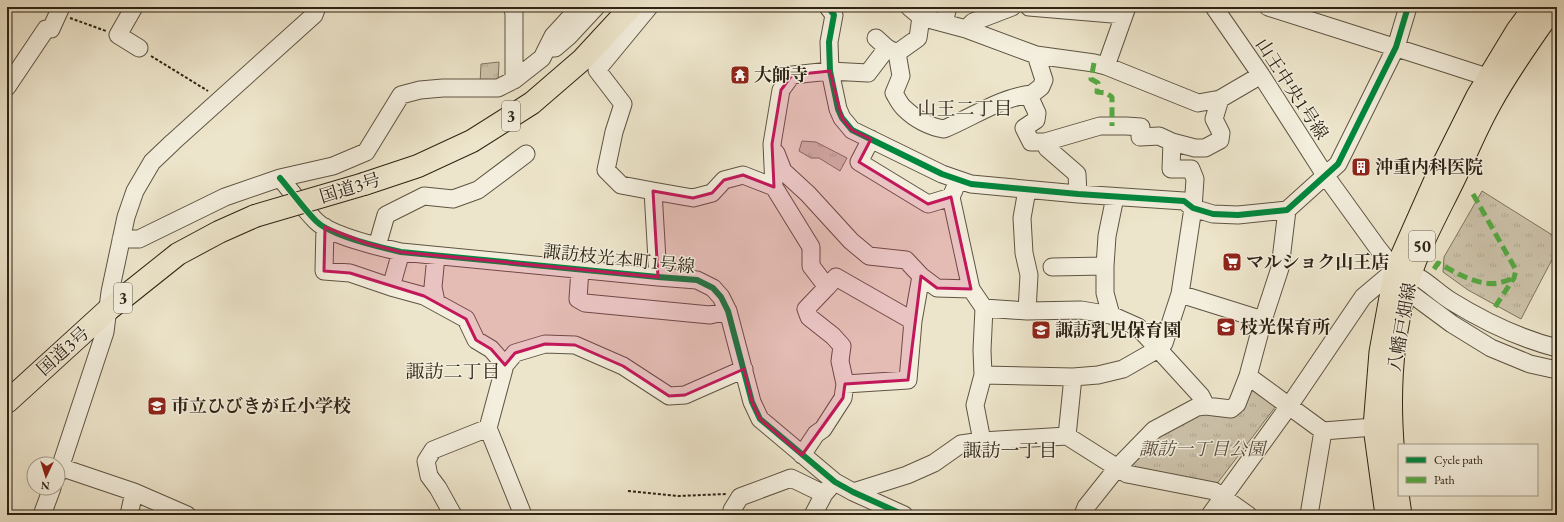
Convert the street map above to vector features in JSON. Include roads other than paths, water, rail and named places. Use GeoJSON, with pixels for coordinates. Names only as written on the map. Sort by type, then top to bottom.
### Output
{"type":"FeatureCollection","features":[{"type":"Feature","properties":{"kind":"highway","name":"国道3号"},"geometry":{"type":"LineString","coordinates":[[362,178],[467,130],[523,94],[576,50],[613,7]]}},
{"type":"Feature","properties":{"kind":"highway","name":"国道3号"},"geometry":{"type":"LineString","coordinates":[[7,387],[109,301],[178,254],[219,232],[254,210],[362,178],[418,166],[472,141],[532,103],[584,59],[630,7]]}},
{"type":"Feature","properties":{"kind":"highway","name":"国道3号"},"geometry":{"type":"LineString","coordinates":[[7,402],[109,301]]}},
{"type":"Feature","properties":{"kind":"main road","name":"八幡戸畑線"},"geometry":{"type":"LineString","coordinates":[[1386,515],[1374,427],[1380,352],[1404,278],[1422,246],[1491,104],[1494,81],[1534,7]]}},
{"type":"Feature","properties":{"kind":"main road","name":"八幡戸畑線"},"geometry":{"type":"LineString","coordinates":[[1494,81],[1532,38],[1554,7]]}},
{"type":"Feature","properties":{"kind":"main road","name":"八幡戸畑線"},"geometry":{"type":"LineString","coordinates":[[1398,496],[1391,428],[1391,391],[1393,361],[1404,278]]}},
{"type":"Feature","properties":{"kind":"main road","name":"八幡戸畑線"},"geometry":{"type":"LineString","coordinates":[[1398,496],[1400,515]]}},
{"type":"Feature","properties":{"kind":"street"},"geometry":{"type":"LineString","coordinates":[[134,7],[118,35],[138,48]]}},
{"type":"Feature","properties":{"kind":"street"},"geometry":{"type":"LineString","coordinates":[[64,456],[105,332],[109,301],[121,239],[126,217],[135,191],[152,162],[216,97],[314,15],[317,7]]}},
{"type":"Feature","properties":{"kind":"street"},"geometry":{"type":"LineString","coordinates":[[512,7],[514,13],[514,80]]}},
{"type":"Feature","properties":{"kind":"street"},"geometry":{"type":"LineString","coordinates":[[542,58],[553,36],[576,11],[571,7]]}},
{"type":"Feature","properties":{"kind":"street"},"geometry":{"type":"LineString","coordinates":[[121,239],[139,239],[225,197],[280,178],[333,166],[366,152],[401,96],[420,90],[443,88],[498,88],[514,80],[569,36],[596,7]]}},
{"type":"Feature","properties":{"kind":"street"},"geometry":{"type":"LineString","coordinates":[[649,7],[597,70],[623,104],[614,132],[606,170],[621,185],[693,198],[712,193],[724,180],[744,175],[774,186]]}},
{"type":"Feature","properties":{"kind":"street"},"geometry":{"type":"LineString","coordinates":[[828,7],[834,15],[829,42],[830,71],[838,109],[842,118],[852,130],[942,174],[971,184],[1027,190],[1184,201],[1193,208],[1213,214],[1238,215],[1287,210],[1338,164],[1396,47],[1408,7]]}},
{"type":"Feature","properties":{"kind":"street"},"geometry":{"type":"LineString","coordinates":[[966,29],[973,22],[1012,7]]}},
{"type":"Feature","properties":{"kind":"street"},"geometry":{"type":"LineString","coordinates":[[1029,7],[1125,11],[1106,66]]}},
{"type":"Feature","properties":{"kind":"street","name":"山王中央1号線"},"geometry":{"type":"LineString","coordinates":[[1214,7],[1261,75],[1325,175],[1377,247],[1404,278]]}},
{"type":"Feature","properties":{"kind":"street"},"geometry":{"type":"LineString","coordinates":[[1268,7],[1288,10],[1494,81]]}},
{"type":"Feature","properties":{"kind":"street"},"geometry":{"type":"LineString","coordinates":[[8,79],[46,29],[51,29],[60,11]]}},
{"type":"Feature","properties":{"kind":"street"},"geometry":{"type":"LineString","coordinates":[[827,287],[811,266],[811,247],[774,186],[772,144],[780,90],[792,75],[830,71],[868,73],[886,46],[918,38],[915,12],[946,15],[966,29],[1036,55],[1106,66],[1198,103],[1220,99],[1261,75]]}},
{"type":"Feature","properties":{"kind":"street"},"geometry":{"type":"LineString","coordinates":[[886,46],[901,76],[894,93],[904,109],[919,120],[934,128],[944,129],[1003,101],[1019,95],[1032,94],[1041,87],[1044,80],[1036,55]]}},
{"type":"Feature","properties":{"kind":"street"},"geometry":{"type":"LineString","coordinates":[[1032,94],[1031,100],[1037,112],[1036,120],[1024,128],[1031,142],[1045,142],[1100,126],[1126,126],[1141,127],[1140,137],[1159,136],[1172,142],[1195,148],[1205,148],[1220,140],[1220,133],[1214,119],[1220,99]]}},
{"type":"Feature","properties":{"kind":"street"},"geometry":{"type":"LineString","coordinates":[[871,139],[859,162],[928,204],[950,197]]}},
{"type":"Feature","properties":{"kind":"street"},"geometry":{"type":"LineString","coordinates":[[1045,142],[1047,148],[1077,174],[1078,194]]}},
{"type":"Feature","properties":{"kind":"street"},"geometry":{"type":"LineString","coordinates":[[983,375],[1073,377],[1098,376],[1123,369],[1158,349],[1164,342],[1180,294],[1193,208],[1195,179],[1192,169],[1171,169],[1172,142]]}},
{"type":"Feature","properties":{"kind":"street"},"geometry":{"type":"LineString","coordinates":[[772,144],[783,171],[808,194],[851,241],[869,256],[906,260],[920,276],[937,288],[971,289]]}},
{"type":"Feature","properties":{"kind":"street"},"geometry":{"type":"LineString","coordinates":[[377,246],[386,215],[424,196],[453,199],[478,190],[526,154]]}},
{"type":"Feature","properties":{"kind":"street","name":"諏訪枝光本町1号線"},"geometry":{"type":"LineString","coordinates":[[280,178],[316,222],[338,233],[377,246],[401,252],[436,256],[580,269],[658,278],[697,280],[714,288],[721,297],[728,311],[752,402],[760,418],[802,455],[829,488],[853,492],[904,515]]}},
{"type":"Feature","properties":{"kind":"street"},"geometry":{"type":"LineString","coordinates":[[958,180],[950,197],[971,289],[984,308],[982,350],[983,375],[975,405],[982,441]]}},
{"type":"Feature","properties":{"kind":"street"},"geometry":{"type":"LineString","coordinates":[[1027,190],[1022,218],[1024,253],[1029,275],[1027,311]]}},
{"type":"Feature","properties":{"kind":"street"},"geometry":{"type":"LineString","coordinates":[[653,191],[658,278]]}},
{"type":"Feature","properties":{"kind":"street"},"geometry":{"type":"LineString","coordinates":[[1111,315],[1105,293],[1105,266],[1107,236],[1115,197]]}},
{"type":"Feature","properties":{"kind":"street"},"geometry":{"type":"LineString","coordinates":[[1083,515],[1086,507],[1116,468],[1154,430],[1196,408],[1206,406],[1231,409],[1237,404],[1248,376],[1263,320],[1280,268],[1287,210]]}},
{"type":"Feature","properties":{"kind":"street"},"geometry":{"type":"LineString","coordinates":[[325,227],[324,271],[350,273],[391,287],[424,296],[436,302],[466,319],[476,340],[491,349],[504,365]]}},
{"type":"Feature","properties":{"kind":"street"},"geometry":{"type":"LineString","coordinates":[[391,287],[401,252]]}},
{"type":"Feature","properties":{"kind":"street"},"geometry":{"type":"LineString","coordinates":[[436,256],[433,287],[436,302]]}},
{"type":"Feature","properties":{"kind":"street"},"geometry":{"type":"LineString","coordinates":[[1052,267],[1105,266]]}},
{"type":"Feature","properties":{"kind":"street"},"geometry":{"type":"LineString","coordinates":[[580,269],[578,299],[585,303],[710,315],[728,311]]}},
{"type":"Feature","properties":{"kind":"street"},"geometry":{"type":"LineString","coordinates":[[844,384],[908,380],[913,321],[920,276]]}},
{"type":"Feature","properties":{"kind":"street"},"geometry":{"type":"LineString","coordinates":[[802,455],[816,434],[823,429],[843,398],[844,384],[840,361],[842,346],[833,336],[809,317],[806,309],[836,277],[913,321]]}},
{"type":"Feature","properties":{"kind":"street"},"geometry":{"type":"LineString","coordinates":[[1404,278],[1470,336],[1490,348],[1530,364],[1557,370]]}},
{"type":"Feature","properties":{"kind":"street"},"geometry":{"type":"LineString","coordinates":[[1210,515],[1289,406],[1364,297],[1404,278],[1429,283],[1449,299],[1497,327],[1540,344],[1557,348]]}},
{"type":"Feature","properties":{"kind":"street"},"geometry":{"type":"LineString","coordinates":[[1180,294],[1263,320]]}},
{"type":"Feature","properties":{"kind":"street"},"geometry":{"type":"LineString","coordinates":[[984,308],[1027,311],[1081,310],[1111,315],[1138,327],[1201,396],[1206,406]]}},
{"type":"Feature","properties":{"kind":"street"},"geometry":{"type":"LineString","coordinates":[[523,515],[488,428],[504,365],[515,353],[545,344],[575,345],[622,366],[669,396],[685,395],[744,369]]}},
{"type":"Feature","properties":{"kind":"street"},"geometry":{"type":"LineString","coordinates":[[1248,376],[1323,431],[1374,427]]}},
{"type":"Feature","properties":{"kind":"street"},"geometry":{"type":"LineString","coordinates":[[1067,436],[1073,377]]}},
{"type":"Feature","properties":{"kind":"street"},"geometry":{"type":"LineString","coordinates":[[453,515],[438,488],[429,476],[426,461],[433,450],[488,428]]}},
{"type":"Feature","properties":{"kind":"street"},"geometry":{"type":"LineString","coordinates":[[1309,515],[1323,431]]}},
{"type":"Feature","properties":{"kind":"street"},"geometry":{"type":"LineString","coordinates":[[853,492],[907,475],[934,463],[961,444],[982,441],[1067,436],[1127,474],[1214,491],[1248,515]]}},
{"type":"Feature","properties":{"kind":"street"},"geometry":{"type":"LineString","coordinates":[[66,473],[134,492],[187,515]]}},
{"type":"Feature","properties":{"kind":"street"},"geometry":{"type":"LineString","coordinates":[[731,515],[740,495],[791,478],[829,488],[813,515]]}},
{"type":"Feature","properties":{"kind":"street"},"geometry":{"type":"LineString","coordinates":[[129,515],[134,492]]}},
{"type":"Feature","properties":{"kind":"street"},"geometry":{"type":"LineString","coordinates":[[42,515],[49,496]]}},
{"type":"Feature","properties":{"kind":"place","name":"大師寺"},"geometry":{"type":"Point","coordinates":[740,75]}},
{"type":"Feature","properties":{"kind":"place","name":"沖重内科医院"},"geometry":{"type":"Point","coordinates":[1361,167]}},
{"type":"Feature","properties":{"kind":"place","name":"マルショク山王店"},"geometry":{"type":"Point","coordinates":[1232,262]}},
{"type":"Feature","properties":{"kind":"place","name":"枝光保育所"},"geometry":{"type":"Point","coordinates":[1226,327]}},
{"type":"Feature","properties":{"kind":"place","name":"諏訪乳児保育園"},"geometry":{"type":"Point","coordinates":[1041,330]}},
{"type":"Feature","properties":{"kind":"place","name":"市立ひびきが丘小学校"},"geometry":{"type":"Point","coordinates":[157,406]}},
{"type":"Feature","properties":{"kind":"district","name":"山王二丁目"},"geometry":{"type":"Point","coordinates":[965,108]}},
{"type":"Feature","properties":{"kind":"district","name":"諏訪二丁目"},"geometry":{"type":"Point","coordinates":[453,371]}},
{"type":"Feature","properties":{"kind":"district","name":"諏訪一丁目"},"geometry":{"type":"Point","coordinates":[1010,450]}},
{"type":"Feature","properties":{"kind":"park label","name":"諏訪一丁目公園"},"geometry":{"type":"Point","coordinates":[1202,449]}}]}
